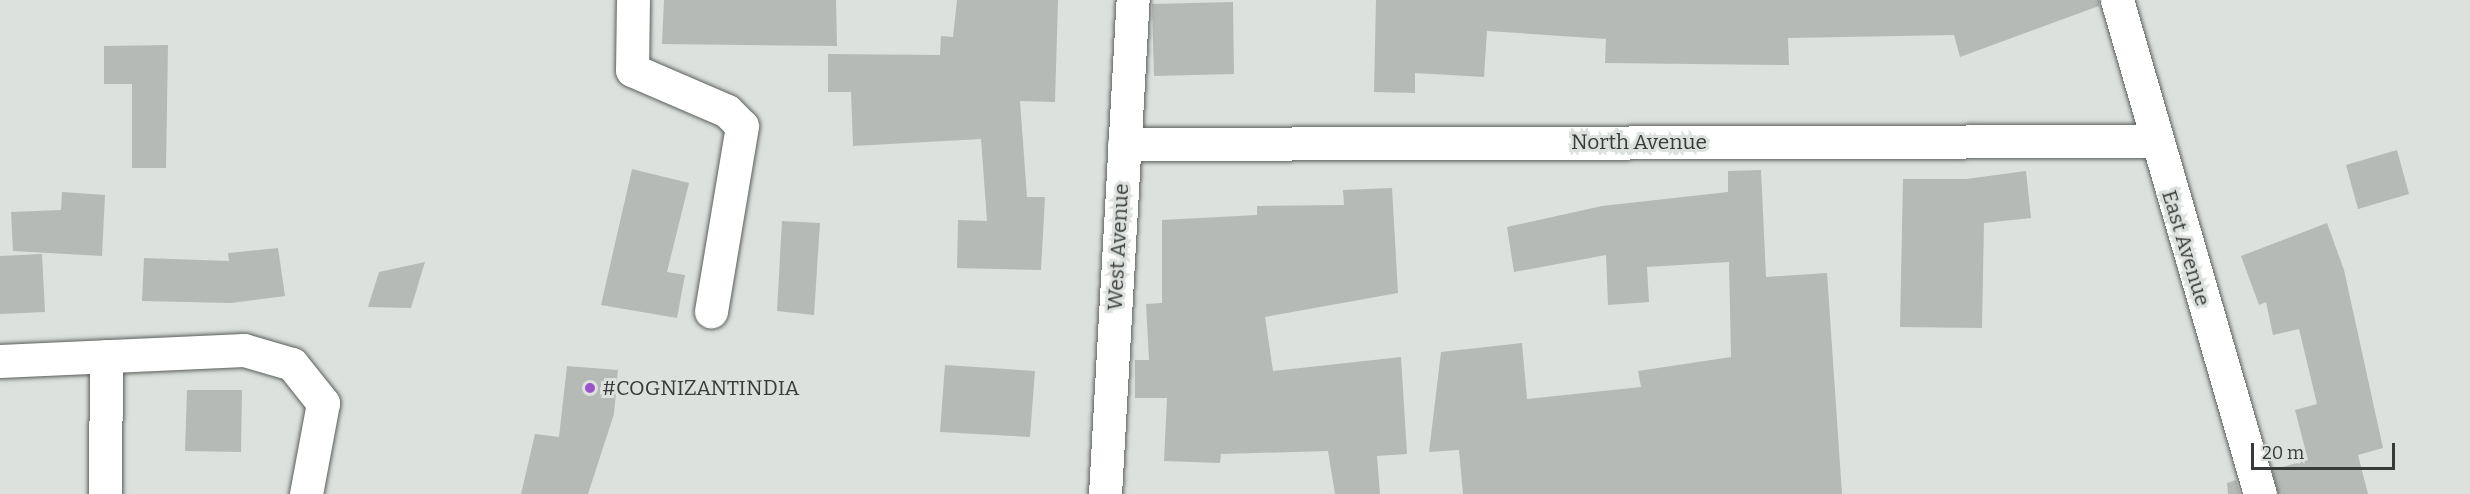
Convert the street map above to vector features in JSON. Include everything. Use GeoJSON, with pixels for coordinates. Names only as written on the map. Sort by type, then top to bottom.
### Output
{"type":"FeatureCollection","features":[{"type":"Feature","properties":{"kind":"street"},"geometry":{"type":"LineString","coordinates":[[633,0],[632,70],[727,111],[742,126],[711,311]]}},
{"type":"Feature","properties":{"kind":"street","name":"West Avenue"},"geometry":{"type":"LineString","coordinates":[[1105,494],[1133,0]]}},
{"type":"Feature","properties":{"kind":"street","name":"East Avenue"},"geometry":{"type":"LineString","coordinates":[[2117,0],[2154,141],[2260,494]]}},
{"type":"Feature","properties":{"kind":"street","name":"North Avenue"},"geometry":{"type":"LineString","coordinates":[[1124,144],[2154,141]]}},
{"type":"Feature","properties":{"kind":"street"},"geometry":{"type":"LineString","coordinates":[[0,361],[244,350],[292,364],[323,403],[306,494]]}},
{"type":"Feature","properties":{"kind":"street"},"geometry":{"type":"LineString","coordinates":[[105,494],[106,356]]}},
{"type":"Feature","properties":{"kind":"building"},"geometry":{"type":"Polygon","coordinates":[[[664,0],[836,0],[837,46],[662,44],[664,0]]]}},
{"type":"Feature","properties":{"kind":"building"},"geometry":{"type":"Polygon","coordinates":[[[957,0],[1058,0],[1055,102],[1020,101],[1027,197],[1045,197],[1041,270],[957,268],[958,220],[987,221],[981,139],[853,146],[851,92],[828,92],[828,54],[940,55],[941,36],[953,37],[957,0]]]}},
{"type":"Feature","properties":{"kind":"building"},"geometry":{"type":"Polygon","coordinates":[[[1376,0],[2099,0],[2099,6],[1960,57],[1954,35],[1788,38],[1789,65],[1605,63],[1606,39],[1487,31],[1484,77],[1415,73],[1415,93],[1374,92],[1376,0]]]}},
{"type":"Feature","properties":{"kind":"building"},"geometry":{"type":"Polygon","coordinates":[[[1233,2],[1234,74],[1154,76],[1152,4],[1233,2]]]}},
{"type":"Feature","properties":{"kind":"building"},"geometry":{"type":"Polygon","coordinates":[[[168,45],[166,168],[132,168],[132,84],[104,84],[104,46],[168,45]]]}},
{"type":"Feature","properties":{"kind":"building"},"geometry":{"type":"Polygon","coordinates":[[[2397,150],[2409,194],[2358,209],[2346,165],[2397,150]]]}},
{"type":"Feature","properties":{"kind":"building"},"geometry":{"type":"Polygon","coordinates":[[[632,169],[689,183],[667,272],[685,275],[677,318],[601,305],[632,169]]]}},
{"type":"Feature","properties":{"kind":"building"},"geometry":{"type":"Polygon","coordinates":[[[1761,170],[1766,277],[1827,273],[1842,494],[1463,494],[1459,450],[1429,452],[1441,352],[1522,343],[1527,399],[1641,387],[1638,371],[1731,357],[1729,262],[1647,267],[1649,302],[1608,305],[1606,255],[1514,272],[1507,227],[1602,206],[1728,192],[1728,171],[1761,170]]]}},
{"type":"Feature","properties":{"kind":"building"},"geometry":{"type":"Polygon","coordinates":[[[2026,171],[2031,218],[1984,223],[1982,328],[1900,327],[1903,179],[1966,179],[2026,171]]]}},
{"type":"Feature","properties":{"kind":"building"},"geometry":{"type":"Polygon","coordinates":[[[1392,188],[1398,293],[1265,317],[1273,371],[1401,357],[1407,454],[1377,456],[1380,494],[1335,494],[1328,451],[1221,454],[1220,463],[1164,461],[1167,398],[1135,398],[1135,360],[1149,360],[1146,304],[1162,303],[1162,220],[1257,215],[1257,206],[1344,205],[1343,190],[1392,188]]]}},
{"type":"Feature","properties":{"kind":"building"},"geometry":{"type":"Polygon","coordinates":[[[62,192],[105,195],[102,256],[13,251],[11,212],[61,210],[62,192]]]}},
{"type":"Feature","properties":{"kind":"building"},"geometry":{"type":"Polygon","coordinates":[[[782,221],[820,223],[814,315],[777,311],[782,221]]]}},
{"type":"Feature","properties":{"kind":"building"},"geometry":{"type":"Polygon","coordinates":[[[2327,223],[2344,270],[2383,448],[2358,455],[2368,494],[2278,494],[2272,470],[2308,460],[2295,410],[2317,404],[2299,329],[2273,335],[2266,302],[2259,305],[2241,256],[2327,223]]]}},
{"type":"Feature","properties":{"kind":"building"},"geometry":{"type":"Polygon","coordinates":[[[278,248],[285,296],[231,303],[142,301],[144,258],[229,261],[228,253],[278,248]]]}},
{"type":"Feature","properties":{"kind":"building"},"geometry":{"type":"Polygon","coordinates":[[[42,254],[45,312],[0,314],[0,256],[42,254]]]}},
{"type":"Feature","properties":{"kind":"building"},"geometry":{"type":"Polygon","coordinates":[[[425,262],[411,308],[368,307],[379,272],[425,262]]]}},
{"type":"Feature","properties":{"kind":"building"},"geometry":{"type":"Polygon","coordinates":[[[945,365],[1035,371],[1030,437],[940,432],[945,365]]]}},
{"type":"Feature","properties":{"kind":"building"},"geometry":{"type":"Polygon","coordinates":[[[567,366],[618,370],[614,414],[588,494],[521,494],[535,434],[559,437],[567,366]]]}},
{"type":"Feature","properties":{"kind":"building"},"geometry":{"type":"Polygon","coordinates":[[[187,390],[242,390],[241,452],[185,451],[187,390]]]}},
{"type":"Feature","properties":{"kind":"building"},"geometry":{"type":"Polygon","coordinates":[[[2236,480],[2240,494],[2228,494],[2227,483],[2236,480]]]}},
{"type":"Feature","properties":{"kind":"place","name":"#COGNIZANTINDIA"},"geometry":{"type":"Point","coordinates":[590,388]}}]}
